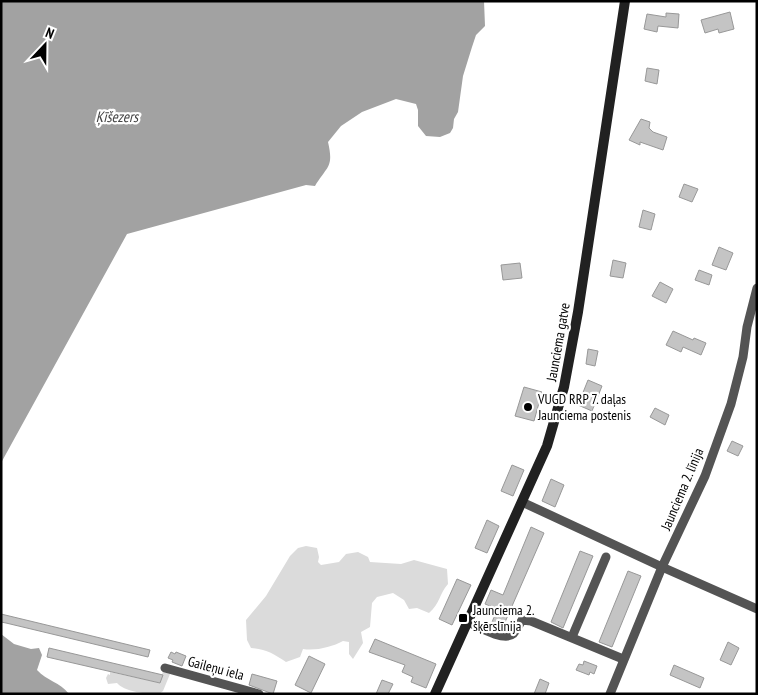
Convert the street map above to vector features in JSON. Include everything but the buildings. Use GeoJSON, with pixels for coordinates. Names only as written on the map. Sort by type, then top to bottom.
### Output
{"type":"FeatureCollection","features":[{"type":"Feature","properties":{"kind":"main road","name":"Jaunciema gatve"},"geometry":{"type":"LineString","coordinates":[[435,694],[547,446],[568,370],[625,1]]}},
{"type":"Feature","properties":{"kind":"street","name":"Jaunciema 2. līnija"},"geometry":{"type":"LineString","coordinates":[[610,694],[662,567],[705,476],[731,404],[757,288]]}},
{"type":"Feature","properties":{"kind":"street"},"geometry":{"type":"LineString","coordinates":[[522,502],[757,609]]}},
{"type":"Feature","properties":{"kind":"street"},"geometry":{"type":"LineString","coordinates":[[572,638],[606,557]]}},
{"type":"Feature","properties":{"kind":"street"},"geometry":{"type":"LineString","coordinates":[[468,622],[505,637],[513,634],[522,620],[531,621],[623,659]]}},
{"type":"Feature","properties":{"kind":"street","name":"Gaileņu iela"},"geometry":{"type":"LineString","coordinates":[[165,668],[259,694]]}},
{"type":"Feature","properties":{"kind":"shaded area"},"geometry":{"type":"Polygon","coordinates":[[[306,546],[317,548],[318,562],[321,565],[339,562],[346,554],[358,552],[368,557],[370,562],[401,564],[414,560],[447,569],[448,584],[429,613],[417,608],[409,609],[404,600],[393,593],[377,597],[372,603],[370,627],[361,632],[363,643],[353,659],[349,654],[349,642],[343,641],[324,648],[303,649],[300,657],[286,662],[270,652],[251,648],[247,640],[246,620],[266,596],[290,556],[298,548],[306,546]]]}},
{"type":"Feature","properties":{"kind":"shaded area"},"geometry":{"type":"Polygon","coordinates":[[[163,671],[170,674],[163,691],[159,694],[125,689],[117,683],[108,684],[106,678],[108,674],[110,675],[110,672],[160,683],[163,671]]]}},
{"type":"Feature","properties":{"kind":"water","name":"Ķīšezers"},"geometry":{"type":"Polygon","coordinates":[[[1,1],[484,1],[485,26],[476,35],[472,47],[463,76],[458,112],[450,133],[440,137],[426,136],[418,126],[416,104],[396,99],[362,112],[341,126],[328,142],[330,162],[315,186],[306,185],[127,234],[1,463],[1,1]]]}},
{"type":"Feature","properties":{"kind":"water"},"geometry":{"type":"Polygon","coordinates":[[[1,634],[14,644],[31,649],[39,648],[42,655],[37,670],[69,694],[1,694],[1,634]]]}},
{"type":"Feature","properties":{"kind":"place","name":"VUGD RRP 7. daļas Jaunciema postenis"},"geometry":{"type":"Point","coordinates":[528,407]}},
{"type":"Feature","properties":{"kind":"place","name":"Jaunciema 2. šķērslīnija"},"geometry":{"type":"Point","coordinates":[463,618]}}]}
